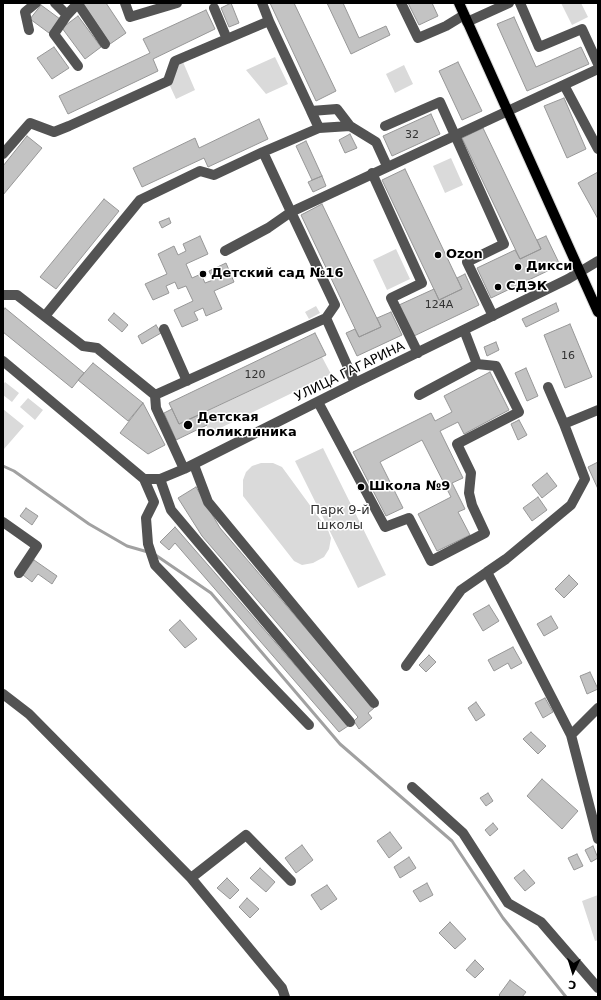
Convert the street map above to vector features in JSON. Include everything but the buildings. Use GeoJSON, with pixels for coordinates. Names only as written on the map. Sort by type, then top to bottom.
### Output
{"type":"FeatureCollection","features":[{"type":"Feature","properties":{"kind":"main road"},"geometry":{"type":"LineString","coordinates":[[458,3],[508,110],[598,312]]}},
{"type":"Feature","properties":{"kind":"street"},"geometry":{"type":"LineString","coordinates":[[29,30],[25,12],[36,3]]}},
{"type":"Feature","properties":{"kind":"street"},"geometry":{"type":"LineString","coordinates":[[55,3],[67,16]]}},
{"type":"Feature","properties":{"kind":"street"},"geometry":{"type":"LineString","coordinates":[[78,66],[54,34],[78,3],[105,44]]}},
{"type":"Feature","properties":{"kind":"street"},"geometry":{"type":"LineString","coordinates":[[125,3],[130,17],[177,3]]}},
{"type":"Feature","properties":{"kind":"street"},"geometry":{"type":"LineString","coordinates":[[262,3],[319,128]]}},
{"type":"Feature","properties":{"kind":"street"},"geometry":{"type":"LineString","coordinates":[[400,3],[418,38],[509,3]]}},
{"type":"Feature","properties":{"kind":"street"},"geometry":{"type":"LineString","coordinates":[[520,3],[540,47],[582,29],[598,64]]}},
{"type":"Feature","properties":{"kind":"street"},"geometry":{"type":"LineString","coordinates":[[214,8],[227,39]]}},
{"type":"Feature","properties":{"kind":"street"},"geometry":{"type":"LineString","coordinates":[[3,154],[30,123],[54,132],[69,126],[168,81],[175,61],[269,21]]}},
{"type":"Feature","properties":{"kind":"street"},"geometry":{"type":"LineString","coordinates":[[225,251],[268,228],[291,212],[454,134],[598,69]]}},
{"type":"Feature","properties":{"kind":"street"},"geometry":{"type":"LineString","coordinates":[[564,85],[598,149]]}},
{"type":"Feature","properties":{"kind":"street"},"geometry":{"type":"LineString","coordinates":[[385,126],[440,102],[504,244],[467,262],[493,316]]}},
{"type":"Feature","properties":{"kind":"street"},"geometry":{"type":"LineString","coordinates":[[311,110],[337,109],[350,126],[376,142],[387,166]]}},
{"type":"Feature","properties":{"kind":"street"},"geometry":{"type":"LineString","coordinates":[[45,316],[140,200],[200,171],[214,175],[319,128],[350,126]]}},
{"type":"Feature","properties":{"kind":"street"},"geometry":{"type":"LineString","coordinates":[[155,395],[326,318],[335,305],[263,152]]}},
{"type":"Feature","properties":{"kind":"street"},"geometry":{"type":"LineString","coordinates":[[372,173],[422,284],[391,298],[418,354]]}},
{"type":"Feature","properties":{"kind":"street","name":"УЛИЦА ГАГАРИНА"},"geometry":{"type":"LineString","coordinates":[[144,480],[160,479],[184,470],[355,383],[418,354],[568,279],[598,261]]}},
{"type":"Feature","properties":{"kind":"street"},"geometry":{"type":"LineString","coordinates":[[3,295],[17,295],[83,346],[98,348],[155,395],[156,408],[184,470]]}},
{"type":"Feature","properties":{"kind":"street"},"geometry":{"type":"LineString","coordinates":[[326,318],[355,383]]}},
{"type":"Feature","properties":{"kind":"street"},"geometry":{"type":"LineString","coordinates":[[164,329],[187,381]]}},
{"type":"Feature","properties":{"kind":"street"},"geometry":{"type":"LineString","coordinates":[[464,330],[477,364]]}},
{"type":"Feature","properties":{"kind":"street"},"geometry":{"type":"LineString","coordinates":[[4,362],[144,480],[154,502],[146,518],[148,544],[155,565],[309,725]]}},
{"type":"Feature","properties":{"kind":"street"},"geometry":{"type":"LineString","coordinates":[[318,402],[385,527],[409,518],[431,561],[485,533],[472,505],[469,493],[471,474],[457,444],[519,412],[496,366],[477,364],[419,394]]}},
{"type":"Feature","properties":{"kind":"street"},"geometry":{"type":"LineString","coordinates":[[406,666],[461,590],[506,559],[571,505],[584,479],[564,424],[548,387]]}},
{"type":"Feature","properties":{"kind":"street"},"geometry":{"type":"LineString","coordinates":[[564,424],[598,410]]}},
{"type":"Feature","properties":{"kind":"street"},"geometry":{"type":"LineString","coordinates":[[194,465],[208,502],[374,703]]}},
{"type":"Feature","properties":{"kind":"street"},"geometry":{"type":"LineString","coordinates":[[160,479],[171,510],[350,722]]}},
{"type":"Feature","properties":{"kind":"street"},"geometry":{"type":"LineString","coordinates":[[3,522],[37,546],[19,573]]}},
{"type":"Feature","properties":{"kind":"street"},"geometry":{"type":"LineString","coordinates":[[487,572],[571,735],[598,839]]}},
{"type":"Feature","properties":{"kind":"street"},"geometry":{"type":"LineString","coordinates":[[3,694],[29,714],[191,878],[282,988],[285,997]]}},
{"type":"Feature","properties":{"kind":"street"},"geometry":{"type":"LineString","coordinates":[[571,735],[598,708]]}},
{"type":"Feature","properties":{"kind":"street"},"geometry":{"type":"LineString","coordinates":[[412,787],[463,833],[508,902],[541,922],[598,988]]}},
{"type":"Feature","properties":{"kind":"street"},"geometry":{"type":"LineString","coordinates":[[191,878],[246,835],[291,881]]}},
{"type":"Feature","properties":{"kind":"green space"},"geometry":{"type":"Polygon","coordinates":[[[561,3],[581,3],[588,17],[572,25],[561,3]]]}},
{"type":"Feature","properties":{"kind":"green space"},"geometry":{"type":"Polygon","coordinates":[[[275,57],[288,84],[266,94],[246,70],[275,57]]]}},
{"type":"Feature","properties":{"kind":"green space"},"geometry":{"type":"Polygon","coordinates":[[[183,62],[195,90],[176,99],[170,86],[178,64],[183,62]]]}},
{"type":"Feature","properties":{"kind":"green space"},"geometry":{"type":"Polygon","coordinates":[[[404,65],[413,84],[395,93],[386,74],[404,65]]]}},
{"type":"Feature","properties":{"kind":"green space"},"geometry":{"type":"Polygon","coordinates":[[[451,158],[463,185],[445,193],[433,166],[451,158]]]}},
{"type":"Feature","properties":{"kind":"green space"},"geometry":{"type":"Polygon","coordinates":[[[396,249],[410,279],[387,290],[373,260],[396,249]]]}},
{"type":"Feature","properties":{"kind":"green space"},"geometry":{"type":"Polygon","coordinates":[[[316,306],[320,313],[309,319],[305,312],[316,306]]]}},
{"type":"Feature","properties":{"kind":"green space"},"geometry":{"type":"Polygon","coordinates":[[[322,357],[331,374],[210,433],[201,414],[322,357]]]}},
{"type":"Feature","properties":{"kind":"green space"},"geometry":{"type":"Polygon","coordinates":[[[5,382],[19,393],[12,402],[3,395],[3,385],[5,382]]]}},
{"type":"Feature","properties":{"kind":"green space"},"geometry":{"type":"Polygon","coordinates":[[[28,398],[43,410],[35,420],[20,407],[28,398]]]}},
{"type":"Feature","properties":{"kind":"green space"},"geometry":{"type":"Polygon","coordinates":[[[3,409],[24,426],[4,449],[3,448],[3,409]]]}},
{"type":"Feature","properties":{"kind":"green space","name":"Парк 9-й школы"},"geometry":{"type":"Polygon","coordinates":[[[323,448],[386,575],[358,588],[295,461],[323,448]]]}},
{"type":"Feature","properties":{"kind":"green space"},"geometry":{"type":"Polygon","coordinates":[[[261,463],[273,463],[282,467],[328,530],[331,538],[329,549],[324,557],[313,563],[302,565],[294,561],[243,496],[243,480],[246,472],[252,466],[261,463]]]}},
{"type":"Feature","properties":{"kind":"green space"},"geometry":{"type":"Polygon","coordinates":[[[598,895],[598,940],[595,941],[582,901],[598,895]]]}},
{"type":"Feature","properties":{"kind":"waterway"},"geometry":{"type":"LineString","coordinates":[[3,466],[14,471],[89,524],[127,546],[148,552]]}},
{"type":"Feature","properties":{"kind":"waterway"},"geometry":{"type":"LineString","coordinates":[[154,554],[211,593],[340,744],[452,841],[503,918],[566,997]]}},
{"type":"Feature","properties":{"kind":"place","name":"Ozon"},"geometry":{"type":"Point","coordinates":[438,255]}},
{"type":"Feature","properties":{"kind":"place","name":"Дикси"},"geometry":{"type":"Point","coordinates":[518,267]}},
{"type":"Feature","properties":{"kind":"place","name":"Детский сад №16"},"geometry":{"type":"Point","coordinates":[203,274]}},
{"type":"Feature","properties":{"kind":"place","name":"СДЭК"},"geometry":{"type":"Point","coordinates":[498,287]}},
{"type":"Feature","properties":{"kind":"place","name":"Детская поликлиника"},"geometry":{"type":"Point","coordinates":[188,425]}},
{"type":"Feature","properties":{"kind":"place","name":"Школа №9"},"geometry":{"type":"Point","coordinates":[361,487]}}]}
